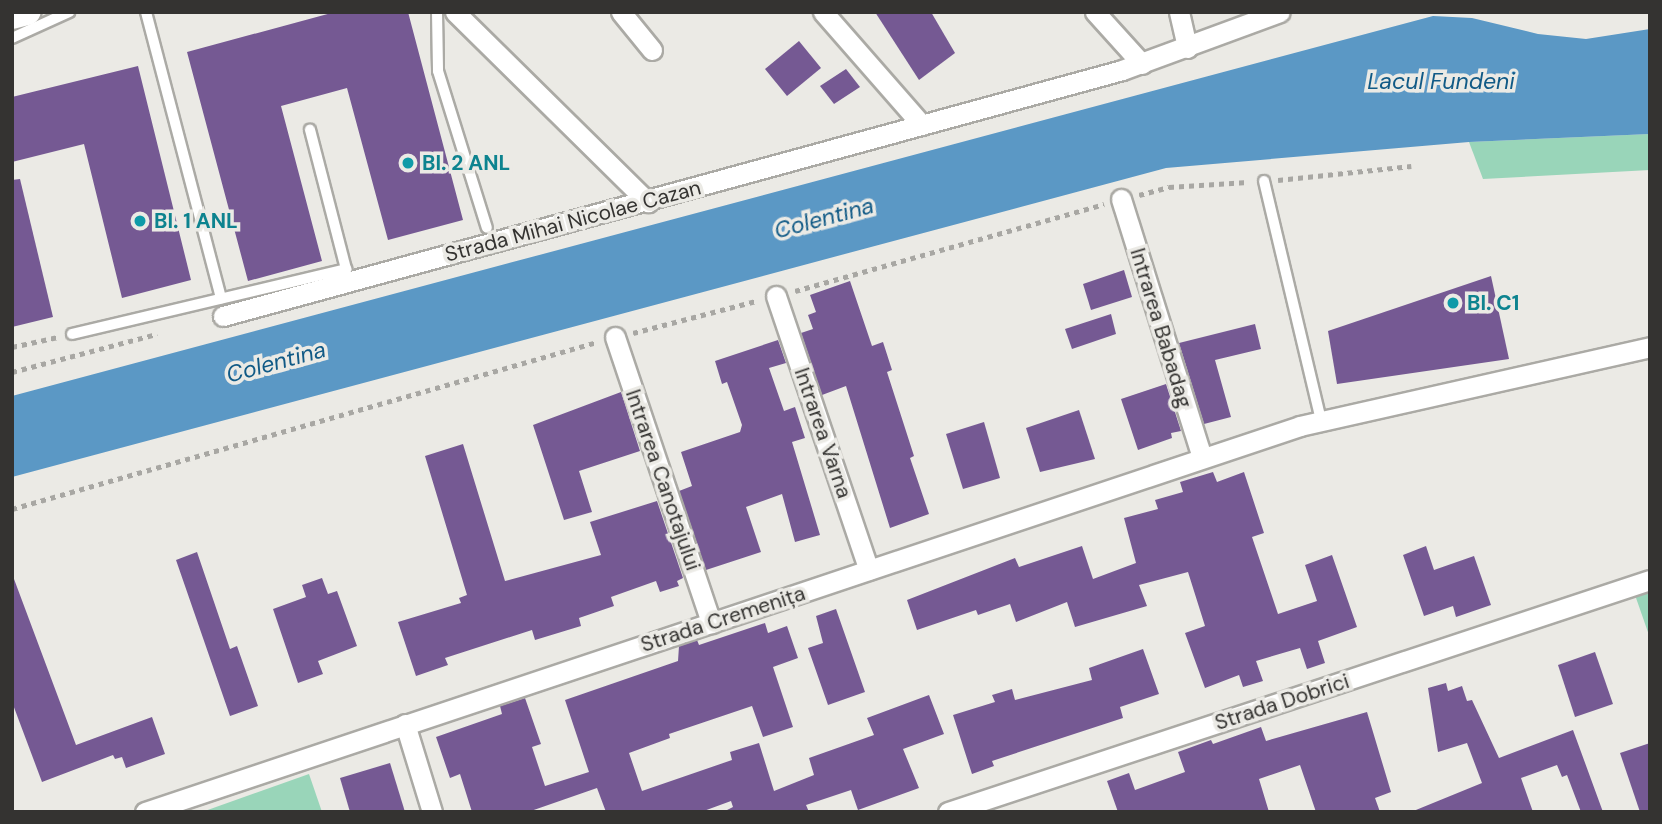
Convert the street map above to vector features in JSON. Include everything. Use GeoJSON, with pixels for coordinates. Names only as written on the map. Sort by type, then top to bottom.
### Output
{"type":"FeatureCollection","features":[{"type":"Feature","properties":{"kind":"street"},"geometry":{"type":"LineString","coordinates":[[12,16],[27,12]]}},
{"type":"Feature","properties":{"kind":"street"},"geometry":{"type":"LineString","coordinates":[[455,12],[648,202]]}},
{"type":"Feature","properties":{"kind":"street"},"geometry":{"type":"LineString","coordinates":[[621,12],[652,50]]}},
{"type":"Feature","properties":{"kind":"street"},"geometry":{"type":"LineString","coordinates":[[823,12],[922,125]]}},
{"type":"Feature","properties":{"kind":"street"},"geometry":{"type":"LineString","coordinates":[[1095,12],[1142,64]]}},
{"type":"Feature","properties":{"kind":"street"},"geometry":{"type":"LineString","coordinates":[[1180,12],[1186,48]]}},
{"type":"Feature","properties":{"kind":"street","name":"Strada Mihai Nicolae Cazan"},"geometry":{"type":"LineString","coordinates":[[222,307],[648,202],[1142,64],[1280,12]]}},
{"type":"Feature","properties":{"kind":"street","name":"Intrarea Babadag"},"geometry":{"type":"LineString","coordinates":[[1121,199],[1202,458]]}},
{"type":"Feature","properties":{"kind":"street","name":"Intrarea Varna"},"geometry":{"type":"LineString","coordinates":[[776,296],[869,570]]}},
{"type":"Feature","properties":{"kind":"street","name":"Intrarea Canotajului"},"geometry":{"type":"LineString","coordinates":[[615,337],[711,623]]}},
{"type":"Feature","properties":{"kind":"street","name":"Strada Cremenița"},"geometry":{"type":"LineString","coordinates":[[145,812],[1300,426],[1650,347]]}},
{"type":"Feature","properties":{"kind":"street","name":"Strada Dobrici"},"geometry":{"type":"LineString","coordinates":[[948,812],[1650,579]]}},
{"type":"Feature","properties":{"kind":"street"},"geometry":{"type":"LineString","coordinates":[[405,724],[432,812]]}},
{"type":"Feature","properties":{"kind":"lane"},"geometry":{"type":"LineString","coordinates":[[12,38],[69,12]]}},
{"type":"Feature","properties":{"kind":"lane"},"geometry":{"type":"LineString","coordinates":[[146,12],[222,307]]}},
{"type":"Feature","properties":{"kind":"lane"},"geometry":{"type":"LineString","coordinates":[[437,12],[438,71],[487,228]]}},
{"type":"Feature","properties":{"kind":"lane"},"geometry":{"type":"LineString","coordinates":[[72,334],[222,307],[346,269],[310,130]]}},
{"type":"Feature","properties":{"kind":"lane"},"geometry":{"type":"LineString","coordinates":[[1264,181],[1321,421]]}},
{"type":"Feature","properties":{"kind":"path"},"geometry":{"type":"LineString","coordinates":[[12,509],[615,337],[776,296],[1169,187],[1264,181],[1411,166]]}},
{"type":"Feature","properties":{"kind":"path"},"geometry":{"type":"LineString","coordinates":[[12,372],[170,330]]}},
{"type":"Feature","properties":{"kind":"path"},"geometry":{"type":"LineString","coordinates":[[12,347],[72,334]]}},
{"type":"Feature","properties":{"kind":"green space"},"geometry":{"type":"Polygon","coordinates":[[[1650,134],[1650,170],[1483,179],[1469,142],[1650,134]]]}},
{"type":"Feature","properties":{"kind":"green space"},"geometry":{"type":"Polygon","coordinates":[[[1650,590],[1650,638],[1635,595],[1650,590]]]}},
{"type":"Feature","properties":{"kind":"green space"},"geometry":{"type":"Polygon","coordinates":[[[309,774],[322,812],[202,812],[309,774]]]}},
{"type":"Feature","properties":{"kind":"water","name":"Lacul Fundeni"},"geometry":{"type":"Polygon","coordinates":[[[1433,16],[1472,18],[1538,34],[1586,39],[1650,29],[1650,134],[1469,142],[1166,168],[12,477],[12,396],[1433,16]]]}},
{"type":"Feature","properties":{"kind":"building","name":"Bl. 2 ANL"},"geometry":{"type":"Polygon","coordinates":[[[335,12],[408,12],[463,220],[388,240],[347,88],[281,106],[322,261],[248,281],[187,52],[335,12]]]}},
{"type":"Feature","properties":{"kind":"building"},"geometry":{"type":"Polygon","coordinates":[[[875,12],[931,12],[955,53],[919,80],[875,12]]]}},
{"type":"Feature","properties":{"kind":"building"},"geometry":{"type":"Polygon","coordinates":[[[799,41],[821,68],[787,96],[765,69],[799,41]]]}},
{"type":"Feature","properties":{"kind":"building","name":"Bl. 1 ANL"},"geometry":{"type":"Polygon","coordinates":[[[138,66],[191,280],[122,298],[84,144],[12,162],[12,97],[138,66]]]}},
{"type":"Feature","properties":{"kind":"building"},"geometry":{"type":"Polygon","coordinates":[[[846,69],[860,87],[834,104],[820,86],[846,69]]]}},
{"type":"Feature","properties":{"kind":"building"},"geometry":{"type":"Polygon","coordinates":[[[20,179],[53,317],[12,327],[12,180],[20,179]]]}},
{"type":"Feature","properties":{"kind":"building"},"geometry":{"type":"Polygon","coordinates":[[[1124,270],[1132,297],[1091,310],[1083,284],[1124,270]]]}},
{"type":"Feature","properties":{"kind":"building","name":"Bl. C1"},"geometry":{"type":"Polygon","coordinates":[[[1491,276],[1509,359],[1337,384],[1328,331],[1491,276]]]}},
{"type":"Feature","properties":{"kind":"building"},"geometry":{"type":"Polygon","coordinates":[[[850,281],[872,346],[883,342],[892,370],[887,372],[914,456],[910,458],[929,514],[890,528],[846,386],[822,395],[801,333],[813,329],[808,315],[816,312],[810,295],[850,281]]]}},
{"type":"Feature","properties":{"kind":"building"},"geometry":{"type":"Polygon","coordinates":[[[1111,314],[1116,334],[1072,349],[1065,329],[1111,314]]]}},
{"type":"Feature","properties":{"kind":"building"},"geometry":{"type":"Polygon","coordinates":[[[1255,324],[1261,349],[1215,360],[1231,417],[1204,424],[1179,343],[1255,324]]]}},
{"type":"Feature","properties":{"kind":"building"},"geometry":{"type":"Polygon","coordinates":[[[778,340],[786,363],[769,368],[784,411],[795,407],[805,438],[792,442],[820,535],[795,542],[782,494],[746,507],[761,552],[706,570],[679,491],[692,486],[681,452],[740,432],[742,425],[727,382],[722,384],[715,361],[778,340]]]}},
{"type":"Feature","properties":{"kind":"building"},"geometry":{"type":"Polygon","coordinates":[[[1166,384],[1181,431],[1171,433],[1172,438],[1138,450],[1121,399],[1166,384]]]}},
{"type":"Feature","properties":{"kind":"building"},"geometry":{"type":"Polygon","coordinates":[[[621,392],[640,451],[579,471],[592,512],[564,520],[533,425],[621,392]]]}},
{"type":"Feature","properties":{"kind":"building"},"geometry":{"type":"Polygon","coordinates":[[[1079,410],[1095,459],[1040,472],[1026,428],[1079,410]]]}},
{"type":"Feature","properties":{"kind":"building"},"geometry":{"type":"Polygon","coordinates":[[[984,422],[1000,478],[963,489],[946,434],[984,422]]]}},
{"type":"Feature","properties":{"kind":"building"},"geometry":{"type":"Polygon","coordinates":[[[463,444],[505,581],[601,555],[590,522],[657,501],[683,578],[677,581],[679,586],[660,592],[656,581],[611,597],[614,606],[579,618],[581,626],[535,640],[532,630],[445,658],[448,665],[416,676],[398,622],[461,603],[459,598],[467,595],[425,456],[463,444]]]}},
{"type":"Feature","properties":{"kind":"building"},"geometry":{"type":"Polygon","coordinates":[[[1213,472],[1217,482],[1244,472],[1264,533],[1252,537],[1278,614],[1317,601],[1305,565],[1332,555],[1357,627],[1318,641],[1325,663],[1307,669],[1300,648],[1256,661],[1263,681],[1243,687],[1239,675],[1205,688],[1185,633],[1205,626],[1188,572],[1139,585],[1147,606],[1075,627],[1067,602],[1016,622],[1010,604],[978,615],[976,610],[917,630],[907,600],[1015,558],[1019,567],[1082,546],[1093,579],[1136,563],[1124,518],[1158,509],[1155,500],[1183,492],[1180,482],[1213,472]]]}},
{"type":"Feature","properties":{"kind":"building"},"geometry":{"type":"Polygon","coordinates":[[[1426,546],[1434,570],[1474,556],[1491,605],[1456,617],[1453,606],[1424,616],[1403,555],[1426,546]]]}},
{"type":"Feature","properties":{"kind":"building"},"geometry":{"type":"Polygon","coordinates":[[[197,552],[230,649],[237,646],[258,706],[230,716],[176,560],[197,552]]]}},
{"type":"Feature","properties":{"kind":"building"},"geometry":{"type":"Polygon","coordinates":[[[322,578],[328,594],[337,591],[357,646],[318,661],[323,674],[298,683],[273,609],[306,597],[302,585],[322,578]]]}},
{"type":"Feature","properties":{"kind":"building"},"geometry":{"type":"Polygon","coordinates":[[[14,579],[76,745],[152,717],[165,754],[126,768],[122,757],[115,759],[113,755],[42,782],[12,702],[14,579]]]}},
{"type":"Feature","properties":{"kind":"building"},"geometry":{"type":"Polygon","coordinates":[[[836,609],[865,692],[828,705],[808,648],[823,643],[816,616],[836,609]]]}},
{"type":"Feature","properties":{"kind":"building"},"geometry":{"type":"Polygon","coordinates":[[[765,623],[768,633],[787,626],[798,658],[773,667],[793,727],[763,737],[752,706],[669,734],[670,738],[629,753],[642,791],[732,760],[730,752],[759,743],[774,791],[814,775],[809,758],[874,735],[867,718],[929,695],[944,734],[903,749],[919,788],[858,810],[851,790],[806,805],[809,812],[723,812],[733,807],[731,801],[701,812],[606,812],[597,788],[528,812],[472,812],[460,774],[450,778],[436,737],[502,714],[500,706],[525,698],[541,744],[532,747],[545,786],[589,772],[565,700],[678,661],[679,646],[697,640],[699,645],[765,623]]]}},
{"type":"Feature","properties":{"kind":"building"},"geometry":{"type":"Polygon","coordinates":[[[1143,649],[1159,694],[1120,707],[1123,718],[992,761],[994,766],[972,774],[953,715],[995,702],[992,695],[1012,689],[1015,700],[1092,680],[1089,668],[1143,649]]]}},
{"type":"Feature","properties":{"kind":"building"},"geometry":{"type":"Polygon","coordinates":[[[1595,652],[1613,704],[1575,717],[1558,665],[1595,652]]]}},
{"type":"Feature","properties":{"kind":"building"},"geometry":{"type":"Polygon","coordinates":[[[1446,683],[1448,691],[1462,686],[1467,701],[1472,700],[1499,758],[1573,730],[1603,812],[1581,812],[1567,775],[1562,777],[1557,765],[1521,778],[1533,812],[1411,812],[1482,783],[1467,743],[1438,752],[1428,688],[1446,683]]]}},
{"type":"Feature","properties":{"kind":"building"},"geometry":{"type":"Polygon","coordinates":[[[1367,712],[1391,792],[1375,798],[1380,812],[1316,812],[1300,765],[1259,779],[1269,812],[1118,812],[1107,781],[1129,773],[1135,790],[1185,772],[1178,752],[1211,740],[1213,744],[1261,727],[1266,741],[1367,712]]]}},
{"type":"Feature","properties":{"kind":"building"},"geometry":{"type":"Polygon","coordinates":[[[1650,743],[1650,812],[1640,812],[1620,753],[1650,743]]]}},
{"type":"Feature","properties":{"kind":"building"},"geometry":{"type":"Polygon","coordinates":[[[390,763],[405,812],[350,812],[340,778],[390,763]]]}},
{"type":"Feature","properties":{"kind":"place","name":"Bl. 2 ANL"},"geometry":{"type":"Point","coordinates":[408,163]}},
{"type":"Feature","properties":{"kind":"place","name":"Bl. 1 ANL"},"geometry":{"type":"Point","coordinates":[140,221]}},
{"type":"Feature","properties":{"kind":"place","name":"Bl. C1"},"geometry":{"type":"Point","coordinates":[1453,303]}},
{"type":"Feature","properties":{"kind":"water label","name":"Colentina"},"geometry":{"type":"Point","coordinates":[824,218]}},
{"type":"Feature","properties":{"kind":"water label","name":"Colentina"},"geometry":{"type":"Point","coordinates":[276,362]}}]}
